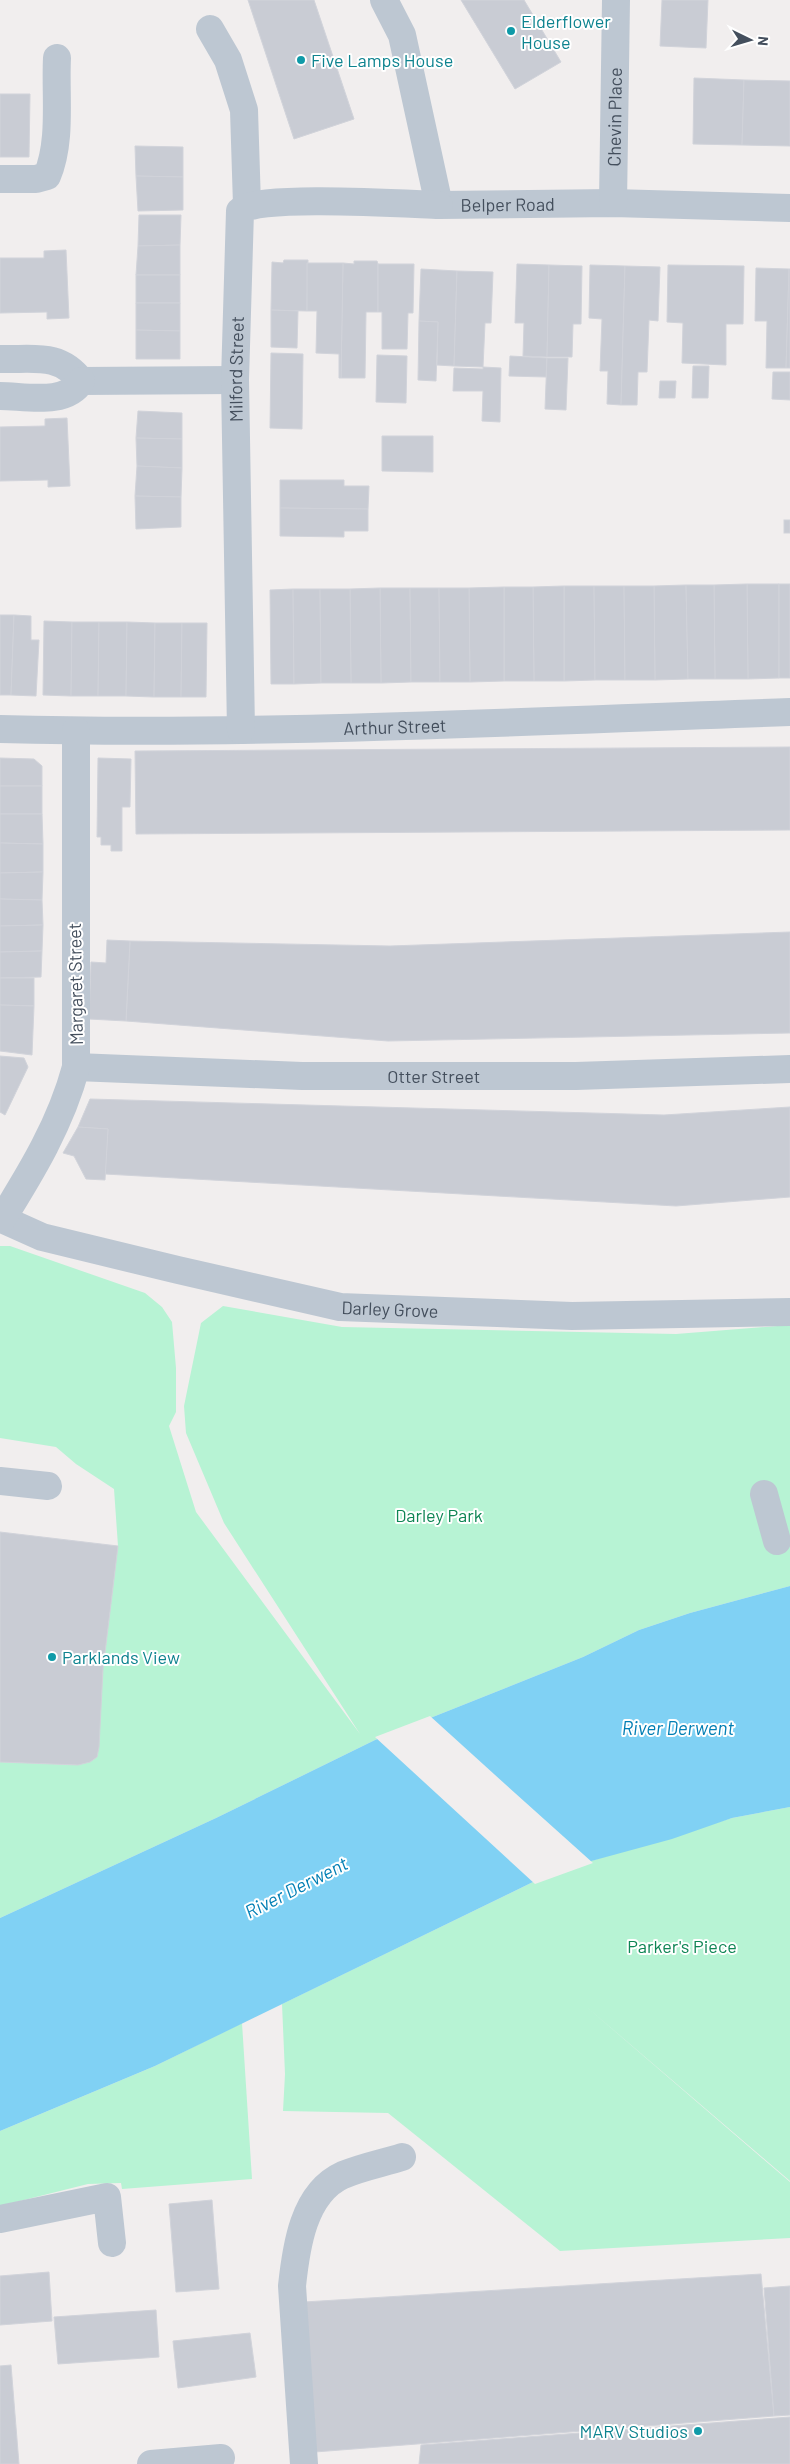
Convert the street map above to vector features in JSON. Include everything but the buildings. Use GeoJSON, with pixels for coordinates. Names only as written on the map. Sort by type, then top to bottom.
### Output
{"type":"FeatureCollection","features":[{"type":"Feature","properties":{"kind":"street","name":"Belper Road"},"geometry":{"type":"LineString","coordinates":[[384,0],[402,35],[439,205],[613,203],[790,208]]}},
{"type":"Feature","properties":{"kind":"street","name":"Chevin Place"},"geometry":{"type":"LineString","coordinates":[[613,203],[616,0]]}},
{"type":"Feature","properties":{"kind":"street"},"geometry":{"type":"LineString","coordinates":[[210,29],[228,60],[244,110],[247,205],[280,202],[439,205]]}},
{"type":"Feature","properties":{"kind":"street"},"geometry":{"type":"LineString","coordinates":[[0,179],[36,179],[47,176],[52,165],[54,149],[57,58]]}},
{"type":"Feature","properties":{"kind":"street","name":"Milford Street"},"geometry":{"type":"LineString","coordinates":[[241,730],[235,380],[238,217],[240,211],[247,205]]}},
{"type":"Feature","properties":{"kind":"street"},"geometry":{"type":"LineString","coordinates":[[0,359],[56,360],[72,369],[81,381]]}},
{"type":"Feature","properties":{"kind":"street"},"geometry":{"type":"LineString","coordinates":[[81,381],[235,380]]}},
{"type":"Feature","properties":{"kind":"street"},"geometry":{"type":"LineString","coordinates":[[0,396],[58,397],[76,389],[81,381]]}},
{"type":"Feature","properties":{"kind":"street","name":"Arthur Street"},"geometry":{"type":"LineString","coordinates":[[0,729],[76,731],[241,730],[790,712]]}},
{"type":"Feature","properties":{"kind":"street","name":"Margaret Street"},"geometry":{"type":"LineString","coordinates":[[1,1220],[29,1176],[62,1113],[76,1067],[74,884],[76,731]]}},
{"type":"Feature","properties":{"kind":"street","name":"Otter Street"},"geometry":{"type":"LineString","coordinates":[[76,1067],[302,1076],[576,1076],[790,1069]]}},
{"type":"Feature","properties":{"kind":"street","name":"Darley Grove"},"geometry":{"type":"LineString","coordinates":[[1,1220],[42,1237],[340,1307],[572,1316],[790,1312]]}},
{"type":"Feature","properties":{"kind":"street"},"geometry":{"type":"LineString","coordinates":[[0,1481],[48,1486]]}},
{"type":"Feature","properties":{"kind":"street"},"geometry":{"type":"LineString","coordinates":[[764,1494],[777,1540]]}},
{"type":"Feature","properties":{"kind":"street"},"geometry":{"type":"LineString","coordinates":[[304,2464],[292,2286],[294,2266],[306,2215],[320,2192],[341,2176],[402,2157]]}},
{"type":"Feature","properties":{"kind":"street"},"geometry":{"type":"LineString","coordinates":[[0,2219],[108,2196],[112,2243]]}},
{"type":"Feature","properties":{"kind":"street"},"geometry":{"type":"LineString","coordinates":[[151,2464],[221,2458]]}},
{"type":"Feature","properties":{"kind":"green space","name":"Darley Park"},"geometry":{"type":"Polygon","coordinates":[[[0,1246],[10,1246],[145,1293],[162,1307],[172,1322],[176,1368],[176,1412],[169,1426],[196,1512],[360,1734],[224,1523],[186,1433],[184,1406],[201,1323],[223,1306],[342,1327],[676,1334],[790,1325],[790,1586],[690,1613],[639,1630],[583,1657],[375,1740],[216,1818],[0,1918],[0,1762],[78,1765],[97,1757],[103,1669],[118,1546],[114,1489],[76,1464],[56,1447],[0,1438],[0,1246]]]}},
{"type":"Feature","properties":{"kind":"green space","name":"Parker's Piece"},"geometry":{"type":"Polygon","coordinates":[[[790,1807],[790,2181],[582,2003],[790,2182],[790,2238],[560,2251],[388,2113],[283,2111],[285,2074],[282,2004],[533,1882],[584,1863],[732,1818],[790,1807]]]}},
{"type":"Feature","properties":{"kind":"green space"},"geometry":{"type":"Polygon","coordinates":[[[242,2023],[252,2179],[122,2189],[121,2183],[88,2184],[0,2206],[0,2131],[155,2066],[242,2023]]]}},
{"type":"Feature","properties":{"kind":"water","name":"River Derwent"},"geometry":{"type":"Polygon","coordinates":[[[790,1586],[790,1807],[732,1818],[672,1839],[584,1863],[533,1882],[155,2066],[0,2131],[0,1918],[216,1818],[375,1740],[583,1657],[639,1630],[690,1613],[790,1586]]]}},
{"type":"Feature","properties":{"kind":"pier"},"geometry":{"type":"Polygon","coordinates":[[[430,1716],[593,1863],[535,1884],[375,1737],[430,1716]]]}},
{"type":"Feature","properties":{"kind":"place","name":"Elderflower House"},"geometry":{"type":"Point","coordinates":[511,31]}},
{"type":"Feature","properties":{"kind":"place","name":"Five Lamps House"},"geometry":{"type":"Point","coordinates":[301,60]}},
{"type":"Feature","properties":{"kind":"place","name":"Parklands View"},"geometry":{"type":"Point","coordinates":[52,1657]}},
{"type":"Feature","properties":{"kind":"place","name":"MARV Studios"},"geometry":{"type":"Point","coordinates":[698,2431]}}]}
